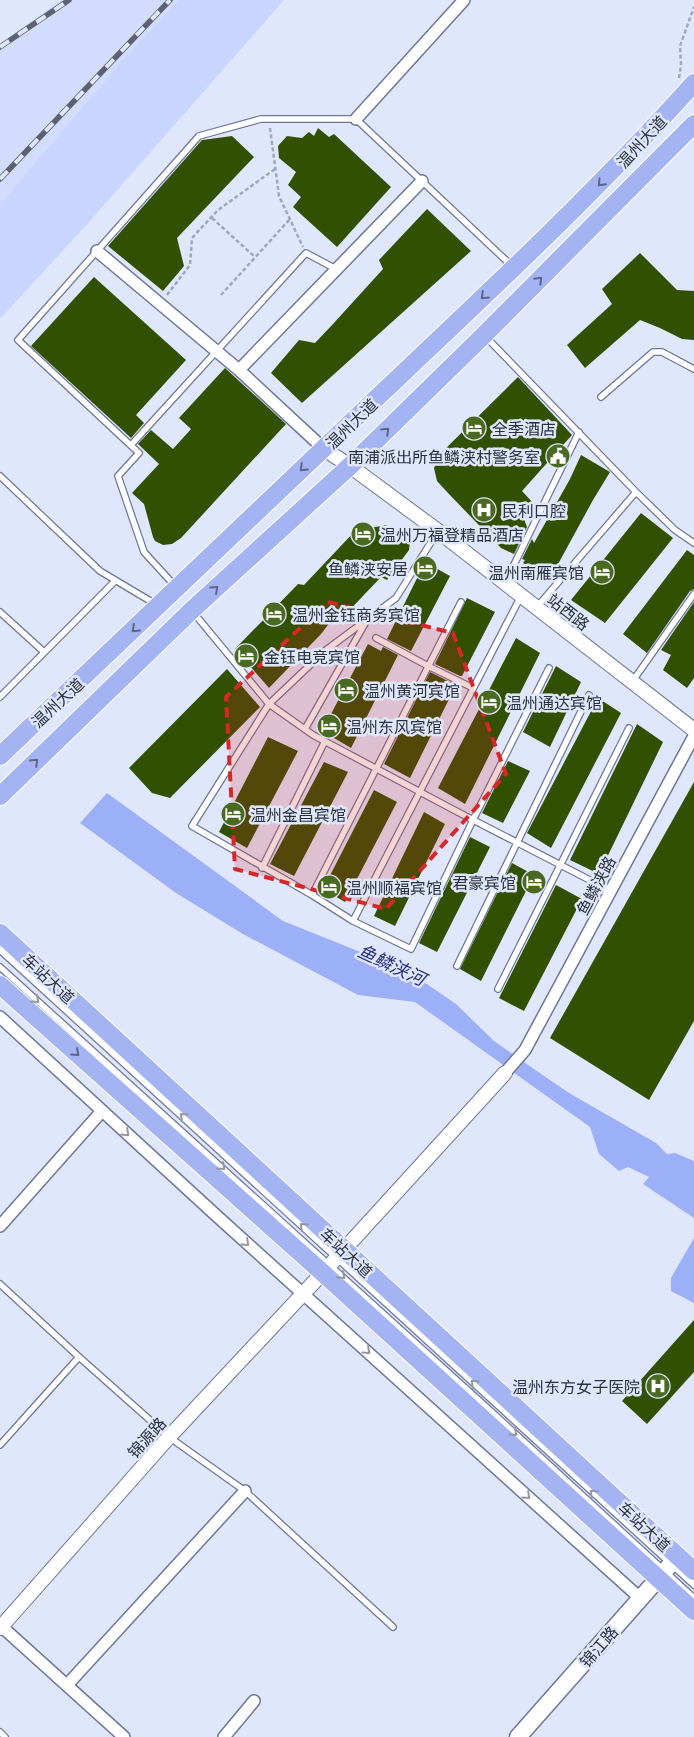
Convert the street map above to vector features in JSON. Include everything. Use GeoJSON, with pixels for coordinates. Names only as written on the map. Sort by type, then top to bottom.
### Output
{"type":"FeatureCollection","features":[{"type":"Feature","properties":{"kind":"main road","name":"温州大道"},"geometry":{"type":"LineString","coordinates":[[0,756],[514,268],[608,176],[686,82]]}},
{"type":"Feature","properties":{"kind":"main road","name":"温州大道"},"geometry":{"type":"LineString","coordinates":[[0,796],[192,610],[350,466],[484,335],[694,124]]}},
{"type":"Feature","properties":{"kind":"main road","name":"车站大道"},"geometry":{"type":"LineString","coordinates":[[0,933],[334,1261],[668,1567],[694,1611]]}},
{"type":"Feature","properties":{"kind":"main road","name":"车站大道"},"geometry":{"type":"LineString","coordinates":[[0,985],[334,1261],[668,1567],[694,1571]]}},
{"type":"Feature","properties":{"kind":"main road","name":"锦江路"},"geometry":{"type":"LineString","coordinates":[[518,1737],[668,1567]]}},
{"type":"Feature","properties":{"kind":"street"},"geometry":{"type":"LineString","coordinates":[[356,119],[464,0]]}},
{"type":"Feature","properties":{"kind":"street"},"geometry":{"type":"LineString","coordinates":[[239,370],[422,181]]}},
{"type":"Feature","properties":{"kind":"street"},"geometry":{"type":"LineString","coordinates":[[97,252],[239,370],[324,449]]}},
{"type":"Feature","properties":{"kind":"street","name":"站西路"},"geometry":{"type":"LineString","coordinates":[[324,449],[350,466],[438,532],[694,730]]}},
{"type":"Feature","properties":{"kind":"street","name":"鱼鳞浃路"},"geometry":{"type":"LineString","coordinates":[[505,1073],[525,1050],[694,736]]}},
{"type":"Feature","properties":{"kind":"street"},"geometry":{"type":"LineString","coordinates":[[0,1018],[640,1598]]}},
{"type":"Feature","properties":{"kind":"street","name":"锦源路"},"geometry":{"type":"LineString","coordinates":[[0,1626],[169,1437],[334,1261],[505,1073]]}},
{"type":"Feature","properties":{"kind":"street"},"geometry":{"type":"LineString","coordinates":[[0,1226],[102,1111]]}},
{"type":"Feature","properties":{"kind":"street"},"geometry":{"type":"LineString","coordinates":[[66,1685],[244,1491]]}},
{"type":"Feature","properties":{"kind":"street"},"geometry":{"type":"LineString","coordinates":[[0,1626],[124,1737]]}},
{"type":"Feature","properties":{"kind":"street"},"geometry":{"type":"LineString","coordinates":[[224,1737],[254,1701]]}},
{"type":"Feature","properties":{"kind":"lane"},"geometry":{"type":"LineString","coordinates":[[177,588],[144,552],[118,476],[139,452],[18,340],[199,136],[261,119],[356,119],[514,268]]}},
{"type":"Feature","properties":{"kind":"lane"},"geometry":{"type":"LineString","coordinates":[[131,445],[306,253],[336,269]]}},
{"type":"Feature","properties":{"kind":"lane"},"geometry":{"type":"LineString","coordinates":[[484,335],[636,492],[675,530],[694,543]]}},
{"type":"Feature","properties":{"kind":"lane"},"geometry":{"type":"LineString","coordinates":[[602,397],[653,352],[662,352],[694,369]]}},
{"type":"Feature","properties":{"kind":"lane"},"geometry":{"type":"LineString","coordinates":[[505,584],[579,432]]}},
{"type":"Feature","properties":{"kind":"lane"},"geometry":{"type":"LineString","coordinates":[[0,476],[100,570],[158,606]]}},
{"type":"Feature","properties":{"kind":"lane"},"geometry":{"type":"LineString","coordinates":[[536,608],[636,492]]}},
{"type":"Feature","properties":{"kind":"lane"},"geometry":{"type":"LineString","coordinates":[[438,532],[396,598],[326,650],[269,704],[192,826],[262,868],[312,895],[353,921],[411,949],[549,668]]}},
{"type":"Feature","properties":{"kind":"lane"},"geometry":{"type":"LineString","coordinates":[[0,697],[115,581]]}},
{"type":"Feature","properties":{"kind":"lane"},"geometry":{"type":"LineString","coordinates":[[632,682],[694,594]]}},
{"type":"Feature","properties":{"kind":"lane"},"geometry":{"type":"LineString","coordinates":[[353,921],[521,596]]}},
{"type":"Feature","properties":{"kind":"lane"},"geometry":{"type":"LineString","coordinates":[[312,895],[461,602]]}},
{"type":"Feature","properties":{"kind":"lane"},"geometry":{"type":"LineString","coordinates":[[192,610],[269,704],[305,729],[419,792],[611,891]]}},
{"type":"Feature","properties":{"kind":"lane"},"geometry":{"type":"LineString","coordinates":[[0,612],[44,652]]}},
{"type":"Feature","properties":{"kind":"lane"},"geometry":{"type":"LineString","coordinates":[[305,729],[368,619]]}},
{"type":"Feature","properties":{"kind":"lane"},"geometry":{"type":"LineString","coordinates":[[376,638],[473,688]]}},
{"type":"Feature","properties":{"kind":"lane"},"geometry":{"type":"LineString","coordinates":[[457,966],[589,695]]}},
{"type":"Feature","properties":{"kind":"lane"},"geometry":{"type":"LineString","coordinates":[[498,989],[629,728]]}},
{"type":"Feature","properties":{"kind":"lane"},"geometry":{"type":"LineString","coordinates":[[262,868],[325,741]]}},
{"type":"Feature","properties":{"kind":"lane"},"geometry":{"type":"LineString","coordinates":[[0,950],[334,1261]]}},
{"type":"Feature","properties":{"kind":"lane"},"geometry":{"type":"LineString","coordinates":[[0,967],[334,1261]]}},
{"type":"Feature","properties":{"kind":"lane"},"geometry":{"type":"LineString","coordinates":[[0,1284],[79,1358],[169,1437],[244,1491],[393,1627]]}},
{"type":"Feature","properties":{"kind":"lane"},"geometry":{"type":"LineString","coordinates":[[0,1445],[79,1358]]}},
{"type":"Feature","properties":{"kind":"lane"},"geometry":{"type":"LineString","coordinates":[[668,1567],[694,1585]]}},
{"type":"Feature","properties":{"kind":"lane"},"geometry":{"type":"LineString","coordinates":[[668,1567],[694,1598]]}},
{"type":"Feature","properties":{"kind":"lane"},"geometry":{"type":"LineString","coordinates":[[0,1732],[6,1737]]}},
{"type":"Feature","properties":{"kind":"path"},"geometry":{"type":"LineString","coordinates":[[686,82],[681,65],[680,46],[694,7]]}},
{"type":"Feature","properties":{"kind":"path"},"geometry":{"type":"LineString","coordinates":[[269,119],[279,196],[306,253]]}},
{"type":"Feature","properties":{"kind":"path"},"geometry":{"type":"LineString","coordinates":[[160,304],[190,265],[192,238],[218,210],[275,169]]}},
{"type":"Feature","properties":{"kind":"path"},"geometry":{"type":"LineString","coordinates":[[211,218],[255,258]]}},
{"type":"Feature","properties":{"kind":"path"},"geometry":{"type":"LineString","coordinates":[[221,295],[290,219]]}},
{"type":"Feature","properties":{"kind":"highlighted area"},"geometry":{"type":"Polygon","coordinates":[[[328,602],[453,633],[506,774],[386,909],[235,869],[226,697],[328,602]]]}},
{"type":"Feature","properties":{"kind":"shaded area"},"geometry":{"type":"Polygon","coordinates":[[[61,0],[179,0],[121,62],[0,204],[0,43],[61,0]]]}},
{"type":"Feature","properties":{"kind":"shaded area"},"geometry":{"type":"Polygon","coordinates":[[[179,0],[284,0],[90,221],[0,319],[0,204],[121,62],[179,0]]]}},
{"type":"Feature","properties":{"kind":"water"},"geometry":{"type":"Polygon","coordinates":[[[107,793],[283,921],[408,971],[456,1004],[494,1041],[569,1093],[656,1143],[667,1154],[675,1153],[694,1161],[694,1218],[643,1184],[649,1177],[628,1167],[619,1171],[599,1154],[590,1127],[415,1002],[358,995],[243,934],[176,893],[80,823],[107,793]]]}},
{"type":"Feature","properties":{"kind":"water"},"geometry":{"type":"Polygon","coordinates":[[[694,1238],[694,1303],[671,1291],[671,1278],[694,1238]]]}},
{"type":"Feature","properties":{"kind":"building"},"geometry":{"type":"Polygon","coordinates":[[[318,128],[329,137],[334,134],[391,187],[337,247],[293,207],[301,197],[288,185],[296,172],[279,158],[278,146],[287,136],[302,138],[309,132],[314,136],[318,128]]]}},
{"type":"Feature","properties":{"kind":"building"},"geometry":{"type":"Polygon","coordinates":[[[232,136],[254,157],[177,238],[184,266],[163,291],[108,246],[202,140],[232,136]]]}},
{"type":"Feature","properties":{"kind":"building"},"geometry":{"type":"Polygon","coordinates":[[[427,209],[471,251],[302,403],[271,373],[299,340],[315,343],[383,269],[379,260],[427,209]]]}},
{"type":"Feature","properties":{"kind":"building"},"geometry":{"type":"Polygon","coordinates":[[[640,253],[677,290],[694,291],[694,340],[682,339],[640,320],[585,368],[567,345],[612,304],[602,289],[640,253]]]}},
{"type":"Feature","properties":{"kind":"building"},"geometry":{"type":"Polygon","coordinates":[[[94,277],[186,360],[136,415],[144,423],[131,438],[31,346],[94,277]]]}},
{"type":"Feature","properties":{"kind":"building"},"geometry":{"type":"Polygon","coordinates":[[[225,368],[286,424],[181,538],[172,544],[163,545],[155,541],[144,504],[132,493],[159,464],[138,444],[151,430],[173,449],[191,429],[179,418],[225,368]]]}},
{"type":"Feature","properties":{"kind":"building"},"geometry":{"type":"Polygon","coordinates":[[[518,377],[572,435],[522,491],[533,503],[524,519],[527,527],[514,554],[501,548],[448,493],[437,481],[434,468],[440,454],[518,377]]]}},
{"type":"Feature","properties":{"kind":"building"},"geometry":{"type":"Polygon","coordinates":[[[581,455],[610,472],[551,577],[523,563],[525,560],[522,559],[532,539],[534,543],[570,479],[581,455]]]}},
{"type":"Feature","properties":{"kind":"building"},"geometry":{"type":"Polygon","coordinates":[[[641,513],[673,538],[605,623],[571,600],[641,513]]]}},
{"type":"Feature","properties":{"kind":"building"},"geometry":{"type":"Polygon","coordinates":[[[386,525],[410,542],[409,550],[387,580],[381,577],[343,617],[338,612],[321,634],[269,688],[235,649],[298,584],[304,585],[355,531],[386,525]]]}},
{"type":"Feature","properties":{"kind":"building"},"geometry":{"type":"Polygon","coordinates":[[[687,550],[694,555],[694,589],[690,591],[647,653],[623,634],[687,550]]]}},
{"type":"Feature","properties":{"kind":"building"},"geometry":{"type":"Polygon","coordinates":[[[425,562],[450,576],[411,651],[387,639],[425,562]]]}},
{"type":"Feature","properties":{"kind":"building"},"geometry":{"type":"Polygon","coordinates":[[[467,598],[495,612],[462,676],[460,676],[435,664],[467,598]]]}},
{"type":"Feature","properties":{"kind":"building"},"geometry":{"type":"Polygon","coordinates":[[[694,602],[694,678],[687,688],[663,670],[671,655],[661,650],[694,602]]]}},
{"type":"Feature","properties":{"kind":"building"},"geometry":{"type":"Polygon","coordinates":[[[516,638],[540,653],[465,804],[438,788],[516,638]]]}},
{"type":"Feature","properties":{"kind":"building"},"geometry":{"type":"Polygon","coordinates":[[[368,644],[381,651],[383,647],[398,655],[351,748],[322,731],[368,644]]]}},
{"type":"Feature","properties":{"kind":"building"},"geometry":{"type":"Polygon","coordinates":[[[556,666],[581,682],[550,747],[523,732],[556,666]]]}},
{"type":"Feature","properties":{"kind":"building"},"geometry":{"type":"Polygon","coordinates":[[[227,669],[260,707],[170,798],[152,793],[129,768],[227,669]]]}},
{"type":"Feature","properties":{"kind":"building"},"geometry":{"type":"Polygon","coordinates":[[[430,672],[456,685],[410,778],[384,764],[430,672]]]}},
{"type":"Feature","properties":{"kind":"building"},"geometry":{"type":"Polygon","coordinates":[[[598,698],[621,713],[551,848],[527,833],[598,698]]]}},
{"type":"Feature","properties":{"kind":"building"},"geometry":{"type":"Polygon","coordinates":[[[637,724],[663,742],[599,874],[570,860],[637,724]]]}},
{"type":"Feature","properties":{"kind":"building"},"geometry":{"type":"Polygon","coordinates":[[[268,737],[298,751],[247,848],[219,832],[268,737]]]}},
{"type":"Feature","properties":{"kind":"building"},"geometry":{"type":"Polygon","coordinates":[[[508,761],[530,771],[503,823],[482,813],[508,761]]]}},
{"type":"Feature","properties":{"kind":"building"},"geometry":{"type":"Polygon","coordinates":[[[324,762],[348,772],[294,876],[270,864],[324,762]]]}},
{"type":"Feature","properties":{"kind":"building"},"geometry":{"type":"Polygon","coordinates":[[[694,782],[694,1021],[649,1100],[550,1038],[694,782]]]}},
{"type":"Feature","properties":{"kind":"building"},"geometry":{"type":"Polygon","coordinates":[[[374,790],[397,802],[345,902],[323,889],[374,790]]]}},
{"type":"Feature","properties":{"kind":"building"},"geometry":{"type":"Polygon","coordinates":[[[424,812],[445,824],[395,926],[374,916],[424,812]]]}},
{"type":"Feature","properties":{"kind":"building"},"geometry":{"type":"Polygon","coordinates":[[[470,837],[490,847],[437,952],[419,943],[470,837]]]}},
{"type":"Feature","properties":{"kind":"building"},"geometry":{"type":"Polygon","coordinates":[[[512,863],[534,875],[481,981],[460,969],[512,863]]]}},
{"type":"Feature","properties":{"kind":"building"},"geometry":{"type":"Polygon","coordinates":[[[556,885],[582,899],[524,1011],[499,998],[556,885]]]}},
{"type":"Feature","properties":{"kind":"building","name":"温州东方女子医院"},"geometry":{"type":"Polygon","coordinates":[[[694,1320],[694,1372],[647,1424],[622,1401],[694,1320]]]}},
{"type":"Feature","properties":{"kind":"railway"},"geometry":{"type":"LineString","coordinates":[[0,47],[69,0]]}},
{"type":"Feature","properties":{"kind":"railway"},"geometry":{"type":"LineString","coordinates":[[0,179],[170,0]]}},
{"type":"Feature","properties":{"kind":"place","name":"全季酒店"},"geometry":{"type":"Point","coordinates":[474,428]}},
{"type":"Feature","properties":{"kind":"place","name":"南浦派出所鱼鳞浃村警务室"},"geometry":{"type":"Point","coordinates":[558,456]}},
{"type":"Feature","properties":{"kind":"place","name":"民利口腔"},"geometry":{"type":"Point","coordinates":[484,510]}},
{"type":"Feature","properties":{"kind":"place","name":"温州万福登精品酒店"},"geometry":{"type":"Point","coordinates":[363,534]}},
{"type":"Feature","properties":{"kind":"place","name":"鱼鳞浃安居"},"geometry":{"type":"Point","coordinates":[425,568]}},
{"type":"Feature","properties":{"kind":"place","name":"温州南雁宾馆"},"geometry":{"type":"Point","coordinates":[602,572]}},
{"type":"Feature","properties":{"kind":"place","name":"温州金钰商务宾馆"},"geometry":{"type":"Point","coordinates":[274,614]}},
{"type":"Feature","properties":{"kind":"place","name":"金钰电竞宾馆"},"geometry":{"type":"Point","coordinates":[246,656]}},
{"type":"Feature","properties":{"kind":"place","name":"温州黄河宾馆"},"geometry":{"type":"Point","coordinates":[346,690]}},
{"type":"Feature","properties":{"kind":"place","name":"温州通达宾馆"},"geometry":{"type":"Point","coordinates":[489,702]}},
{"type":"Feature","properties":{"kind":"place","name":"温州东风宾馆"},"geometry":{"type":"Point","coordinates":[329,726]}},
{"type":"Feature","properties":{"kind":"place","name":"温州金昌宾馆"},"geometry":{"type":"Point","coordinates":[233,814]}},
{"type":"Feature","properties":{"kind":"place","name":"君豪宾馆"},"geometry":{"type":"Point","coordinates":[534,882]}},
{"type":"Feature","properties":{"kind":"place","name":"温州顺福宾馆"},"geometry":{"type":"Point","coordinates":[329,887]}},
{"type":"Feature","properties":{"kind":"place","name":"温州东方女子医院"},"geometry":{"type":"Point","coordinates":[658,1386]}},
{"type":"Feature","properties":{"kind":"water label","name":"鱼鳞浃河"},"geometry":{"type":"Point","coordinates":[392,964]}}]}
